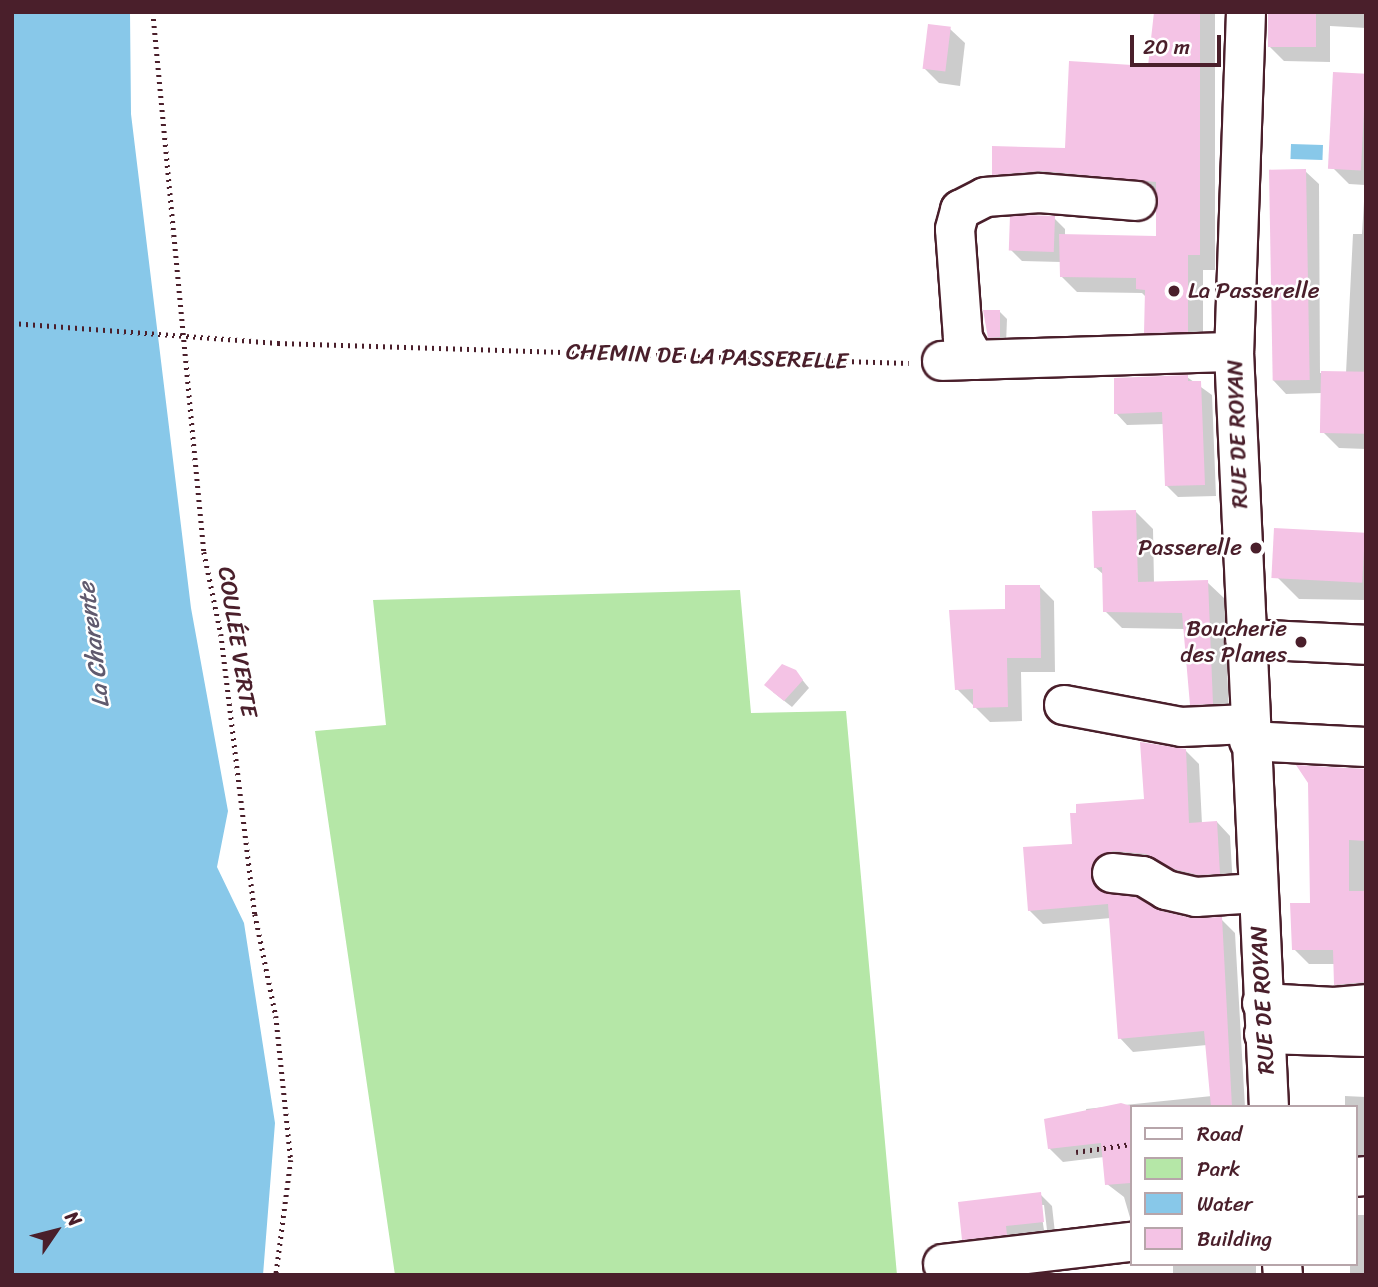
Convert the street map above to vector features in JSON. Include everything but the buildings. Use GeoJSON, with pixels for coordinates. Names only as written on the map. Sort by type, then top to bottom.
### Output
{"type":"FeatureCollection","features":[{"type":"Feature","properties":{"kind":"main road","name":"RUE DE ROYAN"},"geometry":{"type":"LineString","coordinates":[[1246,12],[1234,352],[1248,732],[1269,1105]]}},
{"type":"Feature","properties":{"kind":"main road"},"geometry":{"type":"LineString","coordinates":[[1137,201],[1040,193],[985,197],[960,210],[955,229],[963,338],[959,360],[1234,352]]}},
{"type":"Feature","properties":{"kind":"main road"},"geometry":{"type":"LineString","coordinates":[[1245,639],[1366,645]]}},
{"type":"Feature","properties":{"kind":"main road"},"geometry":{"type":"LineString","coordinates":[[1064,705],[1181,727],[1248,732],[1366,747]]}},
{"type":"Feature","properties":{"kind":"main road"},"geometry":{"type":"LineString","coordinates":[[1112,873],[1143,876],[1166,890],[1196,897],[1257,893]]}},
{"type":"Feature","properties":{"kind":"main road"},"geometry":{"type":"LineString","coordinates":[[1263,1018],[1366,1004]]}},
{"type":"Feature","properties":{"kind":"main road"},"geometry":{"type":"LineString","coordinates":[[1263,1018],[1366,1037]]}},
{"type":"Feature","properties":{"kind":"main road"},"geometry":{"type":"LineString","coordinates":[[943,1264],[1130,1242]]}},
{"type":"Feature","properties":{"kind":"path","name":"COULÉE VERTE"},"geometry":{"type":"LineString","coordinates":[[153,12],[180,333],[204,552],[221,634],[255,914],[276,1016],[291,1160],[276,1275]]}},
{"type":"Feature","properties":{"kind":"path","name":"CHEMIN DE LA PASSERELLE"},"geometry":{"type":"LineString","coordinates":[[12,323],[180,333],[198,339],[278,343],[959,360]]}},
{"type":"Feature","properties":{"kind":"path"},"geometry":{"type":"LineString","coordinates":[[1076,1152],[1130,1144]]}},
{"type":"Feature","properties":{"kind":"green space"},"geometry":{"type":"Polygon","coordinates":[[[740,590],[751,713],[846,711],[897,1275],[395,1275],[315,731],[386,725],[373,600],[740,590]]]}},
{"type":"Feature","properties":{"kind":"water","name":"La Charente"},"geometry":{"type":"Polygon","coordinates":[[[12,12],[130,12],[131,114],[191,608],[228,811],[217,867],[244,923],[275,1123],[263,1275],[12,1275],[12,12]]]}},
{"type":"Feature","properties":{"kind":"water"},"geometry":{"type":"Polygon","coordinates":[[[1291,144],[1323,145],[1322,160],[1290,159],[1291,144]]]}},
{"type":"Feature","properties":{"kind":"place","name":"La Passerelle"},"geometry":{"type":"Point","coordinates":[1174,291]}},
{"type":"Feature","properties":{"kind":"place","name":"Passerelle"},"geometry":{"type":"Point","coordinates":[1256,548]}},
{"type":"Feature","properties":{"kind":"place","name":"Boucherie des Planes"},"geometry":{"type":"Point","coordinates":[1301,642]}}]}
